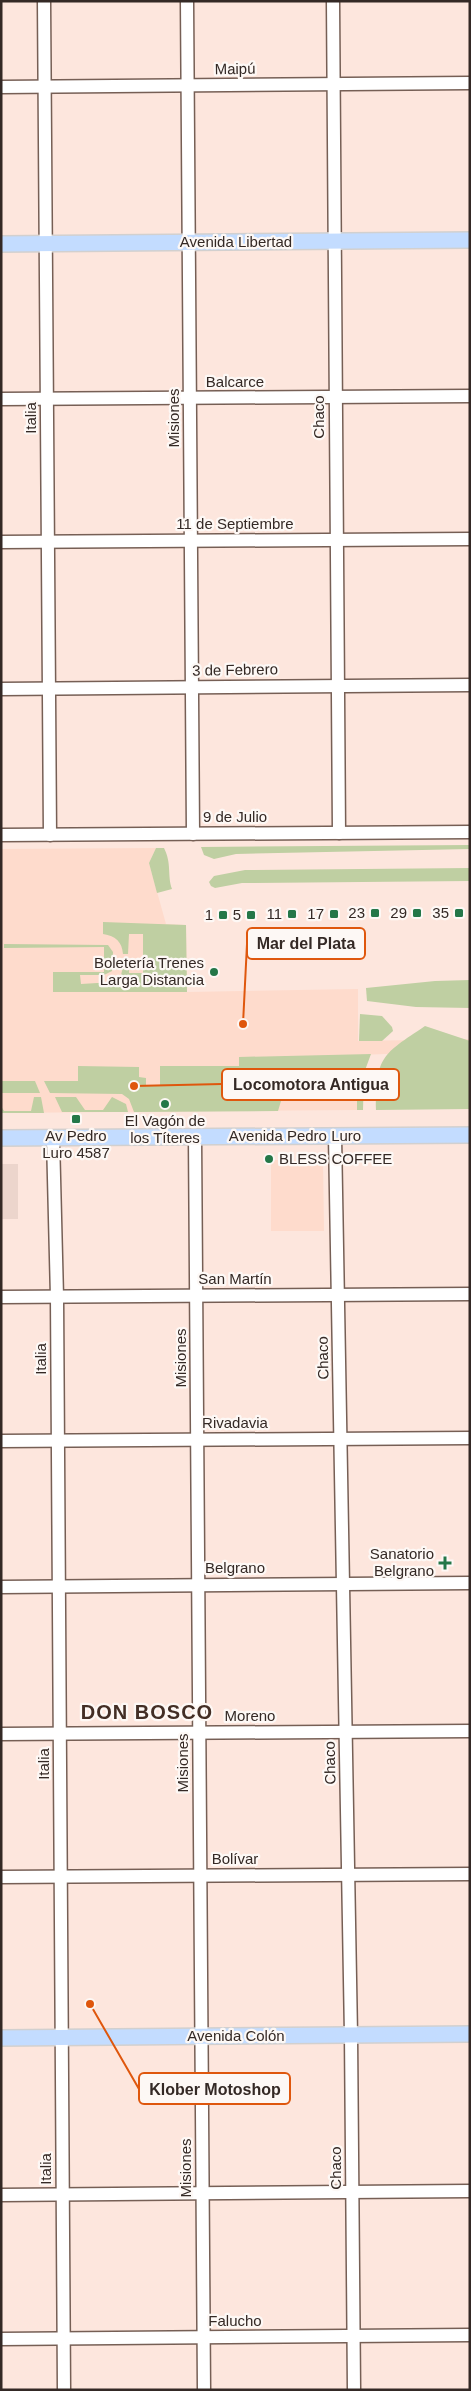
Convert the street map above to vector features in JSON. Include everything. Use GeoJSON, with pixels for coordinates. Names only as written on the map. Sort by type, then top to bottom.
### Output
{"type":"FeatureCollection","features":[{"type":"Feature","properties":{"kind":"main road","name":"Avenida Libertad"},"geometry":{"type":"LineString","coordinates":[[1,244],[470,240]]}},
{"type":"Feature","properties":{"kind":"main road","name":"Avenida Pedro Luro"},"geometry":{"type":"LineString","coordinates":[[1,1138],[470,1135]]}},
{"type":"Feature","properties":{"kind":"main road","name":"Avenida Colón"},"geometry":{"type":"LineString","coordinates":[[1,2038],[470,2034]]}},
{"type":"Feature","properties":{"kind":"street","name":"Italia"},"geometry":{"type":"LineString","coordinates":[[44,1],[50,835]]}},
{"type":"Feature","properties":{"kind":"street","name":"Misiones"},"geometry":{"type":"LineString","coordinates":[[187,1],[193,834]]}},
{"type":"Feature","properties":{"kind":"street","name":"Chaco"},"geometry":{"type":"LineString","coordinates":[[333,1],[338,833]]}},
{"type":"Feature","properties":{"kind":"street","name":"Maipú"},"geometry":{"type":"LineString","coordinates":[[1,87],[470,83]]}},
{"type":"Feature","properties":{"kind":"street","name":"Balcarce"},"geometry":{"type":"LineString","coordinates":[[1,399],[470,396]]}},
{"type":"Feature","properties":{"kind":"street","name":"11 de Septiembre"},"geometry":{"type":"LineString","coordinates":[[1,542],[470,539]]}},
{"type":"Feature","properties":{"kind":"street","name":"3 de Febrero"},"geometry":{"type":"LineString","coordinates":[[1,689],[470,684]]}},
{"type":"Feature","properties":{"kind":"street","name":"9 de Julio"},"geometry":{"type":"LineString","coordinates":[[1,835],[470,832]]}},
{"type":"Feature","properties":{"kind":"street","name":"Chaco"},"geometry":{"type":"LineString","coordinates":[[335,1136],[351,2035],[354,2390]]}},
{"type":"Feature","properties":{"kind":"street","name":"Misiones"},"geometry":{"type":"LineString","coordinates":[[194,1137],[204,2390]]}},
{"type":"Feature","properties":{"kind":"street","name":"Italia"},"geometry":{"type":"LineString","coordinates":[[53,1138],[57,1297],[64,2390]]}},
{"type":"Feature","properties":{"kind":"street","name":"San Martín"},"geometry":{"type":"LineString","coordinates":[[1,1297],[470,1294]]}},
{"type":"Feature","properties":{"kind":"street","name":"Rivadavia"},"geometry":{"type":"LineString","coordinates":[[1,1441],[470,1438]]}},
{"type":"Feature","properties":{"kind":"street","name":"Belgrano"},"geometry":{"type":"LineString","coordinates":[[1,1587],[470,1583]]}},
{"type":"Feature","properties":{"kind":"street","name":"Moreno"},"geometry":{"type":"LineString","coordinates":[[1,1734],[470,1731]]}},
{"type":"Feature","properties":{"kind":"street","name":"Bolívar"},"geometry":{"type":"LineString","coordinates":[[1,1877],[470,1874]]}},
{"type":"Feature","properties":{"kind":"street"},"geometry":{"type":"LineString","coordinates":[[1,2195],[470,2191]]}},
{"type":"Feature","properties":{"kind":"street","name":"Falucho"},"geometry":{"type":"LineString","coordinates":[[1,2339],[470,2335]]}},
{"type":"Feature","properties":{"kind":"shaded area"},"geometry":{"type":"Polygon","coordinates":[[[156,848],[149,863],[166,924],[186,925],[187,992],[358,989],[358,1041],[470,1039],[470,1051],[358,1055],[357,1110],[1,1113],[1,849],[156,848]]]}},
{"type":"Feature","properties":{"kind":"shaded area"},"geometry":{"type":"Polygon","coordinates":[[[271,1160],[323,1160],[324,1231],[271,1231],[271,1160]]]}},
{"type":"Feature","properties":{"kind":"shaded area"},"geometry":{"type":"Polygon","coordinates":[[[1,1164],[18,1164],[18,1219],[1,1219],[1,1164]]]}},
{"type":"Feature","properties":{"kind":"green space"},"geometry":{"type":"Polygon","coordinates":[[[470,845],[470,849],[236,854],[214,859],[204,855],[201,847],[470,845]]]}},
{"type":"Feature","properties":{"kind":"green space"},"geometry":{"type":"Polygon","coordinates":[[[156,848],[164,848],[169,864],[172,889],[157,893],[149,863],[156,848]]]}},
{"type":"Feature","properties":{"kind":"green space"},"geometry":{"type":"Polygon","coordinates":[[[470,868],[470,881],[242,883],[215,888],[209,882],[214,876],[245,870],[470,868]]]}},
{"type":"Feature","properties":{"kind":"green space"},"geometry":{"type":"Polygon","coordinates":[[[103,922],[186,925],[187,992],[53,992],[53,972],[104,972],[104,947],[4,948],[4,944],[108,945],[113,952],[112,971],[104,975],[80,975],[81,984],[114,982],[121,975],[124,963],[129,963],[129,973],[143,973],[143,934],[129,934],[128,954],[123,954],[117,940],[103,934],[103,922]]]}},
{"type":"Feature","properties":{"kind":"green space"},"geometry":{"type":"Polygon","coordinates":[[[470,980],[470,1008],[416,1007],[367,1001],[366,988],[435,981],[470,980]]]}},
{"type":"Feature","properties":{"kind":"green space"},"geometry":{"type":"Polygon","coordinates":[[[360,1014],[382,1016],[392,1027],[393,1031],[382,1041],[359,1041],[360,1014]]]}},
{"type":"Feature","properties":{"kind":"green space"},"geometry":{"type":"Polygon","coordinates":[[[425,1026],[470,1041],[470,1109],[376,1110],[378,1078],[384,1059],[399,1044],[425,1026]]]}},
{"type":"Feature","properties":{"kind":"green space"},"geometry":{"type":"Polygon","coordinates":[[[371,1054],[364,1073],[363,1110],[357,1110],[357,1090],[286,1091],[286,1100],[281,1101],[278,1111],[134,1112],[129,1099],[122,1094],[50,1093],[44,1081],[78,1081],[78,1066],[139,1067],[139,1077],[146,1078],[146,1086],[160,1086],[160,1066],[239,1066],[239,1057],[371,1054]]]}},
{"type":"Feature","properties":{"kind":"green space"},"geometry":{"type":"Polygon","coordinates":[[[1,1081],[35,1081],[40,1093],[1,1093],[1,1081]]]}},
{"type":"Feature","properties":{"kind":"green space"},"geometry":{"type":"Polygon","coordinates":[[[34,1097],[41,1097],[44,1113],[1,1113],[1,1106],[4,1111],[31,1111],[34,1097]]]}},
{"type":"Feature","properties":{"kind":"green space"},"geometry":{"type":"Polygon","coordinates":[[[55,1097],[76,1097],[85,1110],[103,1110],[112,1097],[126,1104],[128,1112],[62,1112],[55,1097]]]}},
{"type":"Feature","properties":{"kind":"place","name":"23"},"geometry":{"type":"Point","coordinates":[375,913]}},
{"type":"Feature","properties":{"kind":"place","name":"29"},"geometry":{"type":"Point","coordinates":[417,913]}},
{"type":"Feature","properties":{"kind":"place","name":"35"},"geometry":{"type":"Point","coordinates":[459,913]}},
{"type":"Feature","properties":{"kind":"place","name":"11"},"geometry":{"type":"Point","coordinates":[292,914]}},
{"type":"Feature","properties":{"kind":"place","name":"17"},"geometry":{"type":"Point","coordinates":[334,914]}},
{"type":"Feature","properties":{"kind":"place","name":"1"},"geometry":{"type":"Point","coordinates":[223,915]}},
{"type":"Feature","properties":{"kind":"place","name":"5"},"geometry":{"type":"Point","coordinates":[251,915]}},
{"type":"Feature","properties":{"kind":"place","name":"Boletería Trenes Larga Distancia"},"geometry":{"type":"Point","coordinates":[214,972]}},
{"type":"Feature","properties":{"kind":"place","name":"Mar del Plata"},"geometry":{"type":"Point","coordinates":[243,1024]}},
{"type":"Feature","properties":{"kind":"place","name":"Locomotora Antigua"},"geometry":{"type":"Point","coordinates":[134,1086]}},
{"type":"Feature","properties":{"kind":"place","name":"El Vagón de los Títeres"},"geometry":{"type":"Point","coordinates":[165,1104]}},
{"type":"Feature","properties":{"kind":"place","name":"Av Pedro Luro 4587"},"geometry":{"type":"Point","coordinates":[76,1119]}},
{"type":"Feature","properties":{"kind":"place","name":"BLESS COFFEE"},"geometry":{"type":"Point","coordinates":[269,1159]}},
{"type":"Feature","properties":{"kind":"place","name":"Sanatorio Belgrano"},"geometry":{"type":"Point","coordinates":[445,1563]}},
{"type":"Feature","properties":{"kind":"place","name":"Klober Motoshop"},"geometry":{"type":"Point","coordinates":[90,2004]}},
{"type":"Feature","properties":{"kind":"district","name":"DON BOSCO"},"geometry":{"type":"Point","coordinates":[147,1712]}}]}
